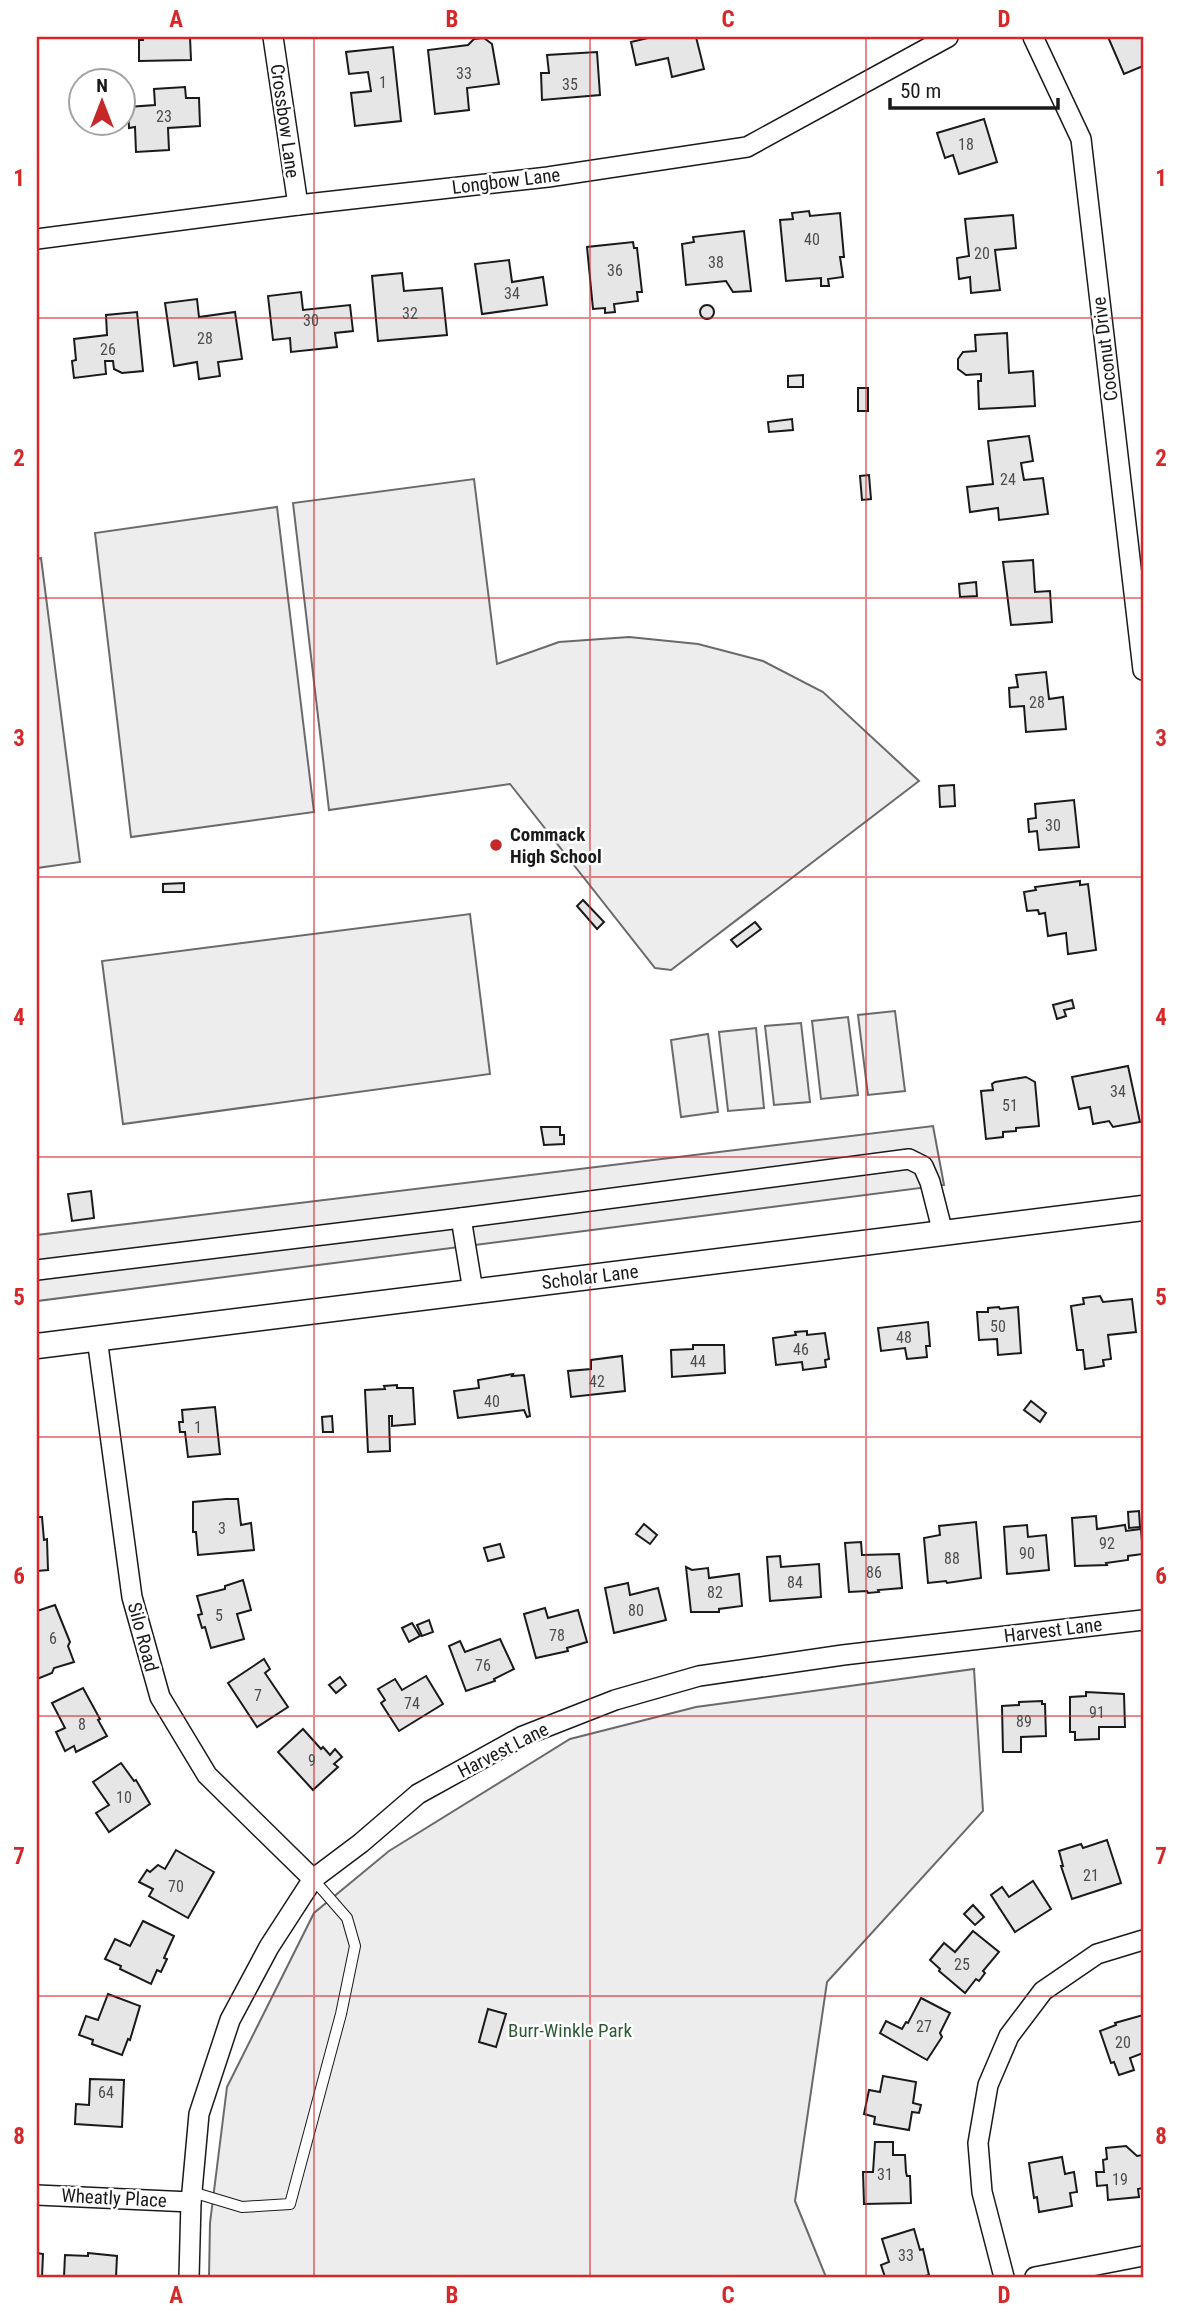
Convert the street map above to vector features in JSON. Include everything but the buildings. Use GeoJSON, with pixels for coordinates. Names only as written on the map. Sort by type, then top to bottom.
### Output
{"type":"FeatureCollection","features":[{"type":"Feature","properties":{"kind":"street","name":"Crossbow Lane"},"geometry":{"type":"LineString","coordinates":[[273,37],[298,205]]}},
{"type":"Feature","properties":{"kind":"street","name":"Longbow Lane"},"geometry":{"type":"LineString","coordinates":[[37,239],[298,205],[548,177],[747,147],[948,37]]}},
{"type":"Feature","properties":{"kind":"street","name":"Coconut Drive"},"geometry":{"type":"LineString","coordinates":[[1033,37],[1081,139],[1143,670]]}},
{"type":"Feature","properties":{"kind":"street"},"geometry":{"type":"LineString","coordinates":[[37,1270],[908,1159],[923,1166],[930,1182],[943,1233]]}},
{"type":"Feature","properties":{"kind":"street","name":"Scholar Lane"},"geometry":{"type":"LineString","coordinates":[[37,1346],[1143,1208]]}},
{"type":"Feature","properties":{"kind":"street"},"geometry":{"type":"LineString","coordinates":[[461,1218],[473,1291]]}},
{"type":"Feature","properties":{"kind":"street","name":"Silo Road"},"geometry":{"type":"LineString","coordinates":[[97,1338],[132,1597],[160,1697],[207,1775],[313,1879]]}},
{"type":"Feature","properties":{"kind":"street","name":"Harvest Lane"},"geometry":{"type":"LineString","coordinates":[[188,2277],[198,2114],[230,2020],[270,1947],[313,1879],[361,1843],[418,1794],[523,1736],[615,1700],[699,1676],[1143,1620]]}},
{"type":"Feature","properties":{"kind":"street"},"geometry":{"type":"LineString","coordinates":[[1004,2277],[982,2192],[978,2143],[988,2085],[1009,2036],[1043,1991],[1097,1954],[1143,1940]]}},
{"type":"Feature","properties":{"kind":"street","name":"Wheatly Place"},"geometry":{"type":"LineString","coordinates":[[37,2195],[192,2197]]}},
{"type":"Feature","properties":{"kind":"street"},"geometry":{"type":"LineString","coordinates":[[1035,2277],[1143,2256]]}},
{"type":"Feature","properties":{"kind":"lane"},"geometry":{"type":"LineString","coordinates":[[192,2197],[242,2207],[290,2204],[341,2014],[355,1946],[347,1919],[313,1879]]}},
{"type":"Feature","properties":{"kind":"shaded area"},"geometry":{"type":"Polygon","coordinates":[[[474,479],[497,664],[559,642],[629,637],[698,644],[763,661],[823,692],[919,781],[671,970],[655,968],[510,784],[329,810],[293,503],[474,479]]]}},
{"type":"Feature","properties":{"kind":"shaded area"},"geometry":{"type":"Polygon","coordinates":[[[277,507],[314,812],[131,837],[95,533],[277,507]]]}},
{"type":"Feature","properties":{"kind":"shaded area"},"geometry":{"type":"Polygon","coordinates":[[[41,558],[80,862],[37,868],[37,559],[41,558]]]}},
{"type":"Feature","properties":{"kind":"shaded area"},"geometry":{"type":"Polygon","coordinates":[[[470,914],[490,1074],[123,1124],[102,961],[470,914]]]}},
{"type":"Feature","properties":{"kind":"shaded area"},"geometry":{"type":"Polygon","coordinates":[[[895,1011],[905,1091],[868,1095],[858,1015],[895,1011]]]}},
{"type":"Feature","properties":{"kind":"shaded area"},"geometry":{"type":"Polygon","coordinates":[[[848,1017],[858,1095],[821,1099],[812,1021],[848,1017]]]}},
{"type":"Feature","properties":{"kind":"shaded area"},"geometry":{"type":"Polygon","coordinates":[[[801,1023],[810,1102],[774,1105],[765,1026],[801,1023]]]}},
{"type":"Feature","properties":{"kind":"shaded area"},"geometry":{"type":"Polygon","coordinates":[[[756,1028],[764,1108],[728,1111],[719,1032],[756,1028]]]}},
{"type":"Feature","properties":{"kind":"shaded area"},"geometry":{"type":"Polygon","coordinates":[[[708,1034],[718,1112],[681,1117],[671,1040],[708,1034]]]}},
{"type":"Feature","properties":{"kind":"shaded area"},"geometry":{"type":"Polygon","coordinates":[[[933,1126],[944,1185],[37,1301],[37,1235],[933,1126]]]}},
{"type":"Feature","properties":{"kind":"shaded area","name":"Burr-Winkle Park"},"geometry":{"type":"Polygon","coordinates":[[[974,1669],[983,1811],[827,1982],[795,2201],[826,2277],[209,2277],[210,2223],[227,2087],[314,1913],[389,1851],[570,1739],[696,1707],[974,1669]]]}},
{"type":"Feature","properties":{"kind":"place","name":"Commack High School"},"geometry":{"type":"Point","coordinates":[496,845]}}]}
